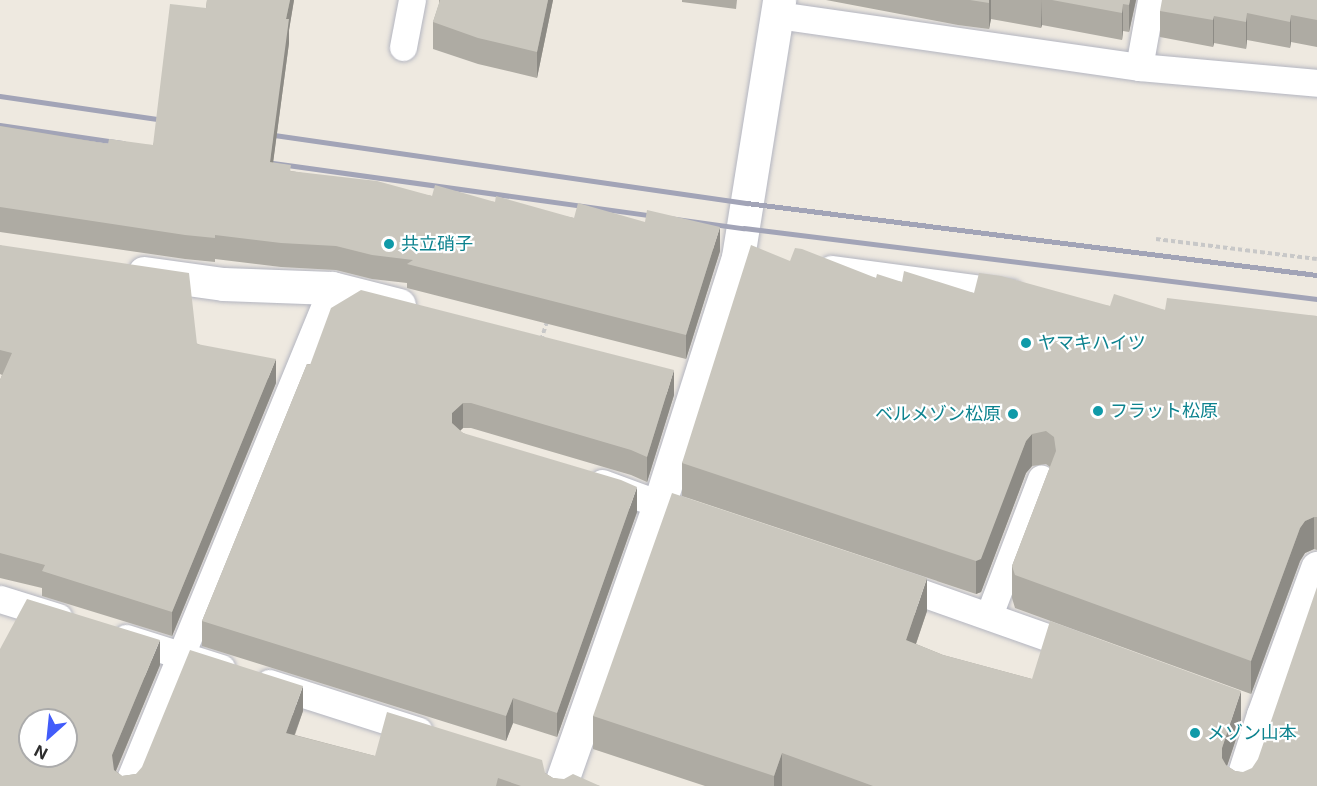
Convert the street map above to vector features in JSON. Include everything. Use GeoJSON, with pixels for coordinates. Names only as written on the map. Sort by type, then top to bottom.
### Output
{"type":"FeatureCollection","features":[{"type":"Feature","properties":{"kind":"street"},"geometry":{"type":"LineString","coordinates":[[563,779],[700,382],[749,258],[778,7]]}},
{"type":"Feature","properties":{"kind":"street"},"geometry":{"type":"LineString","coordinates":[[117,268],[223,285],[332,288],[431,313]]}},
{"type":"Feature","properties":{"kind":"street"},"geometry":{"type":"LineString","coordinates":[[666,373],[700,382]]}},
{"type":"Feature","properties":{"kind":"street"},"geometry":{"type":"LineString","coordinates":[[1240,786],[1252,711],[1317,568]]}},
{"type":"Feature","properties":{"kind":"lane"},"geometry":{"type":"LineString","coordinates":[[403,47],[412,0]]}},
{"type":"Feature","properties":{"kind":"lane"},"geometry":{"type":"LineString","coordinates":[[1139,67],[1151,0]]}},
{"type":"Feature","properties":{"kind":"lane"},"geometry":{"type":"LineString","coordinates":[[778,7],[1139,67],[1317,83]]}},
{"type":"Feature","properties":{"kind":"lane"},"geometry":{"type":"LineString","coordinates":[[806,266],[1033,296]]}},
{"type":"Feature","properties":{"kind":"lane"},"geometry":{"type":"LineString","coordinates":[[127,786],[332,288]]}},
{"type":"Feature","properties":{"kind":"lane"},"geometry":{"type":"LineString","coordinates":[[581,477],[627,490],[659,505],[705,520]]}},
{"type":"Feature","properties":{"kind":"lane"},"geometry":{"type":"LineString","coordinates":[[989,615],[1041,479]]}},
{"type":"Feature","properties":{"kind":"lane"},"geometry":{"type":"LineString","coordinates":[[875,577],[1098,655]]}},
{"type":"Feature","properties":{"kind":"lane"},"geometry":{"type":"LineString","coordinates":[[0,598],[439,737]]}},
{"type":"Feature","properties":{"kind":"path"},"geometry":{"type":"LineString","coordinates":[[1156,239],[1317,259]]}},
{"type":"Feature","properties":{"kind":"path"},"geometry":{"type":"LineString","coordinates":[[541,342],[552,309]]}},
{"type":"Feature","properties":{"kind":"building"},"geometry":{"type":"Polygon","coordinates":[[[207,0],[290,0],[270,162],[291,165],[290,171],[377,181],[432,196],[435,185],[495,202],[496,196],[574,218],[578,203],[645,222],[647,210],[720,227],[686,335],[407,264],[413,260],[372,255],[336,246],[281,243],[215,235],[215,238],[185,235],[0,207],[0,126],[108,144],[109,139],[153,145],[170,4],[206,8],[207,0]]]}},
{"type":"Feature","properties":{"kind":"building"},"geometry":{"type":"Polygon","coordinates":[[[440,0],[548,0],[537,52],[478,38],[433,22],[440,0]]]}},
{"type":"Feature","properties":{"kind":"building"},"geometry":{"type":"Polygon","coordinates":[[[970,0],[989,0],[989,3],[970,0]]]}},
{"type":"Feature","properties":{"kind":"building"},"geometry":{"type":"Polygon","coordinates":[[[1052,0],[1130,0],[1129,5],[1123,4],[1122,13],[1052,0]]]}},
{"type":"Feature","properties":{"kind":"building"},"geometry":{"type":"Polygon","coordinates":[[[1162,0],[1317,0],[1317,20],[1291,15],[1290,22],[1247,13],[1246,22],[1214,16],[1213,20],[1160,11],[1162,0]]]}},
{"type":"Feature","properties":{"kind":"building"},"geometry":{"type":"Polygon","coordinates":[[[0,245],[189,273],[197,344],[276,359],[172,612],[42,571],[45,565],[0,553],[0,380],[12,353],[0,350],[0,245]]]}},
{"type":"Feature","properties":{"kind":"building"},"geometry":{"type":"Polygon","coordinates":[[[751,245],[790,261],[795,248],[802,249],[876,278],[877,274],[902,282],[904,271],[974,293],[979,273],[1001,276],[1110,306],[1114,294],[1165,310],[1167,298],[1317,316],[1317,517],[1305,521],[1300,528],[1251,661],[1015,575],[1012,566],[1056,451],[1054,437],[1046,431],[1032,434],[1026,441],[981,559],[976,561],[682,463],[751,245]]]}},
{"type":"Feature","properties":{"kind":"building"},"geometry":{"type":"Polygon","coordinates":[[[361,290],[674,370],[647,457],[631,450],[471,403],[463,403],[452,413],[452,423],[463,433],[621,480],[637,487],[557,713],[513,698],[506,716],[202,621],[307,364],[310,365],[331,308],[361,290]]]}},
{"type":"Feature","properties":{"kind":"building"},"geometry":{"type":"Polygon","coordinates":[[[672,493],[927,578],[906,640],[943,655],[1032,679],[1050,621],[1241,691],[1222,748],[1222,758],[1226,765],[1235,771],[1243,772],[1252,768],[1258,759],[1317,587],[1317,786],[873,786],[782,753],[774,776],[593,716],[672,493]]]}},
{"type":"Feature","properties":{"kind":"building"},"geometry":{"type":"Polygon","coordinates":[[[27,599],[160,640],[112,755],[114,770],[122,776],[136,774],[142,767],[190,650],[303,686],[286,733],[375,756],[387,712],[542,760],[545,773],[553,778],[564,779],[573,774],[600,786],[521,786],[498,778],[496,786],[0,786],[0,649],[27,599]]]}},
{"type":"Feature","properties":{"kind":"railway"},"geometry":{"type":"LineString","coordinates":[[0,96],[172,121]]}},
{"type":"Feature","properties":{"kind":"railway"},"geometry":{"type":"LineString","coordinates":[[0,125],[124,143]]}},
{"type":"Feature","properties":{"kind":"railway"},"geometry":{"type":"LineString","coordinates":[[261,133],[747,203],[1317,275]]}},
{"type":"Feature","properties":{"kind":"railway"},"geometry":{"type":"LineString","coordinates":[[273,163],[744,228],[1317,299]]}},
{"type":"Feature","properties":{"kind":"place","name":"共立硝子"},"geometry":{"type":"Point","coordinates":[389,244]}},
{"type":"Feature","properties":{"kind":"place","name":"ヤマキハイツ"},"geometry":{"type":"Point","coordinates":[1026,343]}},
{"type":"Feature","properties":{"kind":"place","name":"フラット松原"},"geometry":{"type":"Point","coordinates":[1098,411]}},
{"type":"Feature","properties":{"kind":"place","name":"ベルメゾン松原"},"geometry":{"type":"Point","coordinates":[1013,414]}},
{"type":"Feature","properties":{"kind":"place","name":"メゾン山本"},"geometry":{"type":"Point","coordinates":[1195,733]}}]}
